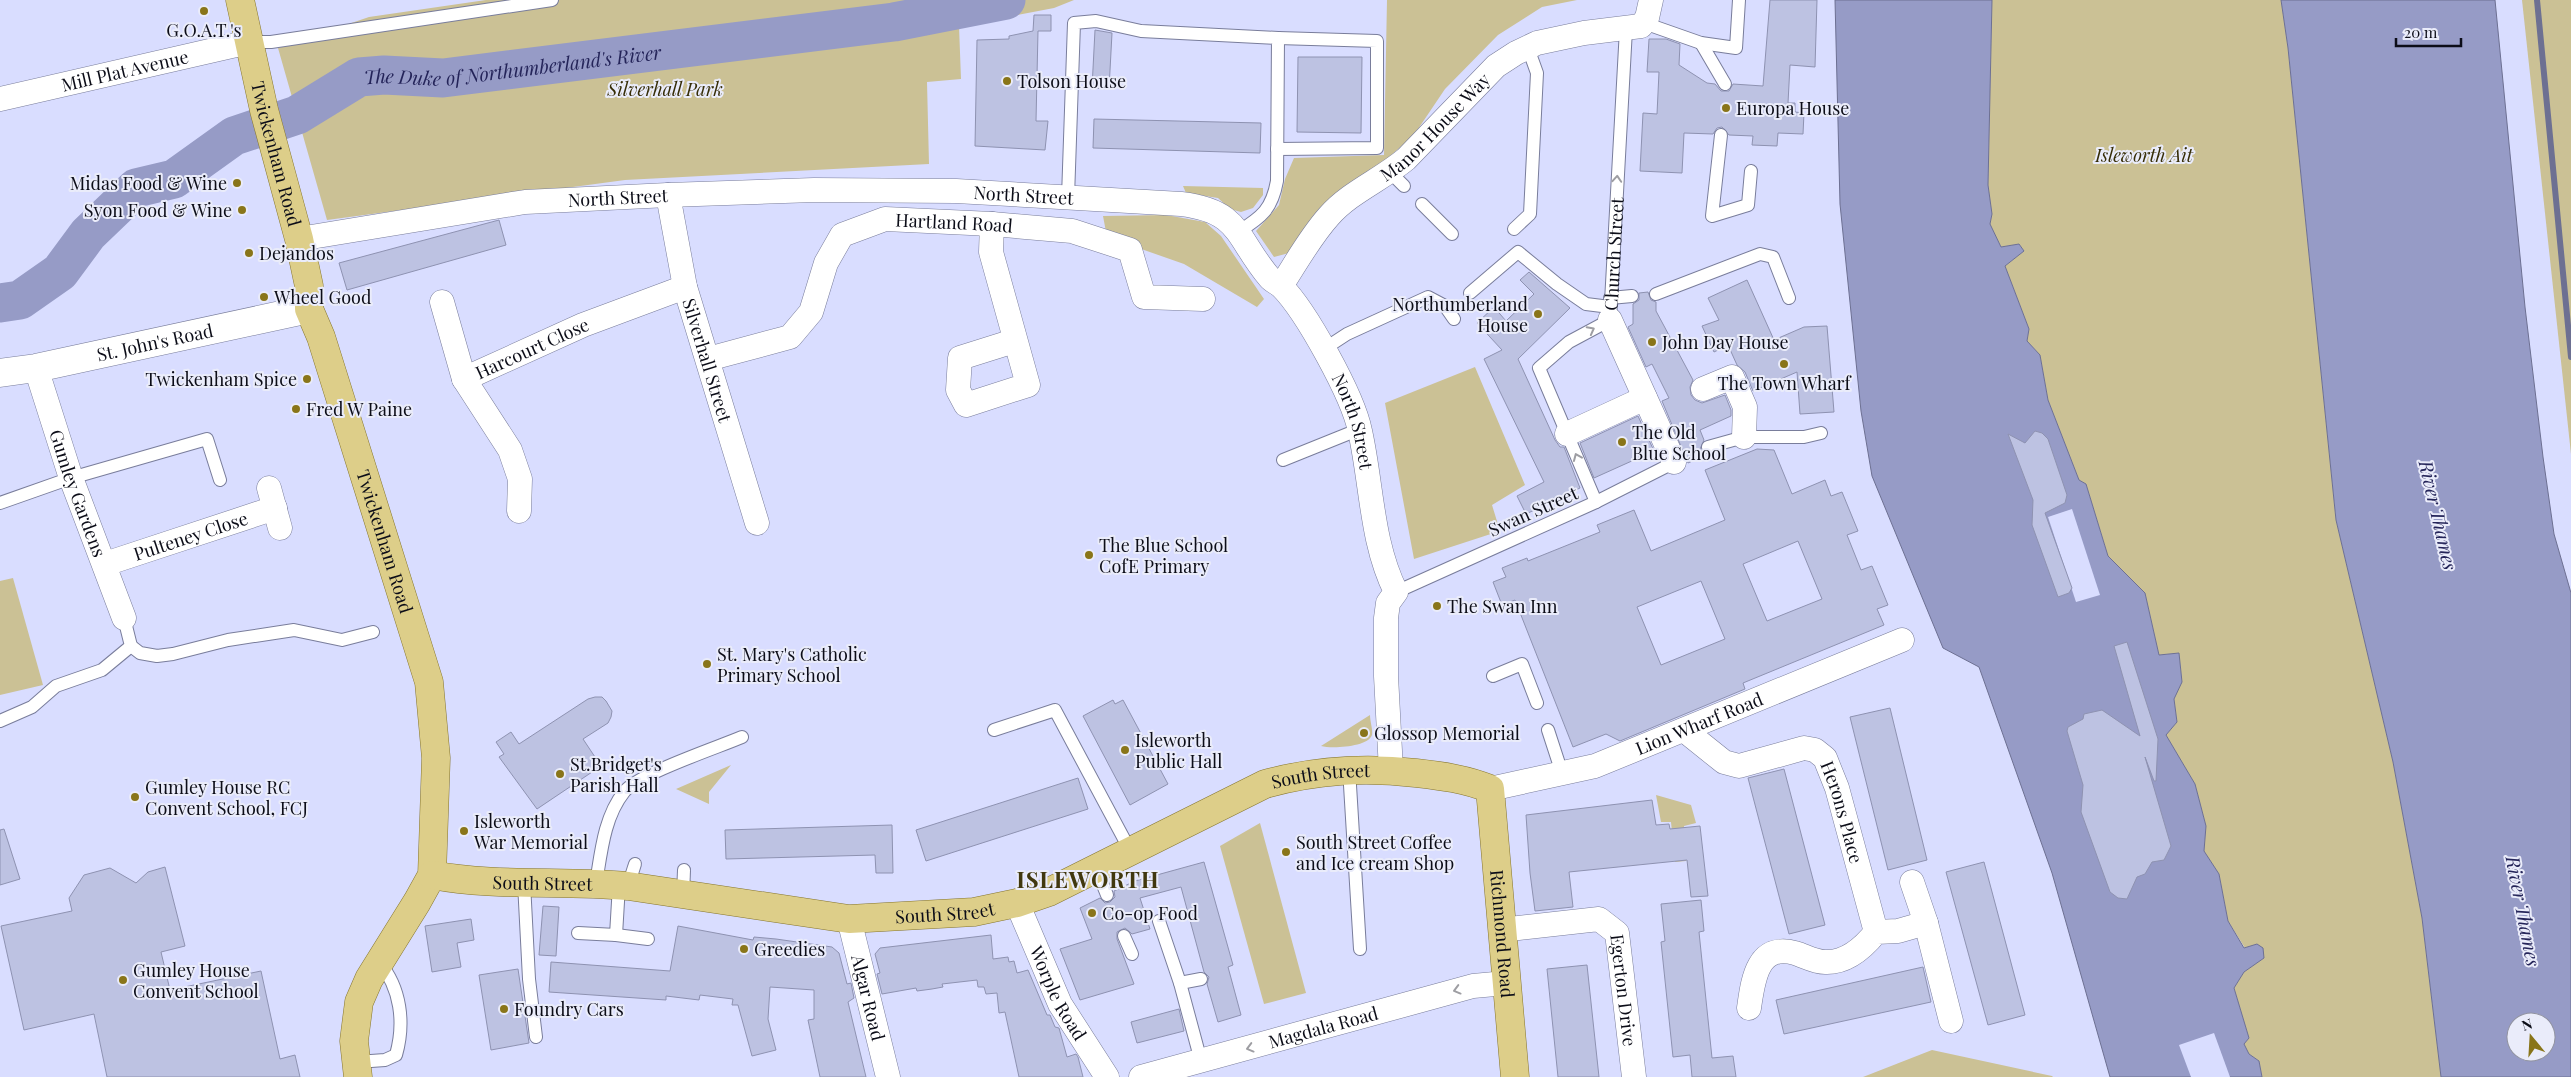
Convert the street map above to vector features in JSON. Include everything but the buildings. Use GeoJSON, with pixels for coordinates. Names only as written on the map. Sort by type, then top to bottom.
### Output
{"type":"FeatureCollection","features":[{"type":"Feature","properties":{"kind":"main road","name":"Twickenham Road"},"geometry":{"type":"LineString","coordinates":[[240,0],[275,155],[299,239],[309,286],[309,309],[338,389],[429,682],[436,758],[432,874],[418,902],[368,979],[359,1002],[354,1041],[358,1070]]}},
{"type":"Feature","properties":{"kind":"main road","name":"St. John's Road"},"geometry":{"type":"LineString","coordinates":[[0,373],[36,368],[309,309]]}},
{"type":"Feature","properties":{"kind":"main road","name":"South Street"},"geometry":{"type":"LineString","coordinates":[[432,874],[462,880],[524,883],[620,880],[684,883],[849,919],[935,916],[974,912],[1017,903],[1062,887],[1265,784],[1304,774],[1350,769],[1391,770],[1468,779],[1490,789]]}},
{"type":"Feature","properties":{"kind":"main road","name":"Richmond Road"},"geometry":{"type":"LineString","coordinates":[[1490,789],[1515,1077]]}},
{"type":"Feature","properties":{"kind":"street","name":"Church Street"},"geometry":{"type":"LineString","coordinates":[[1635,26],[1651,0]]}},
{"type":"Feature","properties":{"kind":"street","name":"Manor House Way"},"geometry":{"type":"LineString","coordinates":[[1281,286],[1329,216],[1352,196],[1397,179],[1406,159],[1496,66],[1528,48],[1584,32],[1635,26]]}},
{"type":"Feature","properties":{"kind":"street","name":"Mill Plat Avenue"},"geometry":{"type":"LineString","coordinates":[[0,99],[249,42]]}},
{"type":"Feature","properties":{"kind":"street","name":"North Street"},"geometry":{"type":"LineString","coordinates":[[299,239],[525,202],[668,195],[833,190],[956,191],[1198,206],[1214,210],[1238,232],[1270,278],[1281,286],[1324,349],[1348,398],[1360,429],[1381,557],[1396,592]]}},
{"type":"Feature","properties":{"kind":"street","name":"Silverhall Street"},"geometry":{"type":"LineString","coordinates":[[668,195],[685,287],[757,523]]}},
{"type":"Feature","properties":{"kind":"street","name":"Hartland Road"},"geometry":{"type":"LineString","coordinates":[[708,359],[790,337],[811,312],[826,263],[842,235],[886,219],[992,224],[1072,231],[1130,250],[1144,297],[1203,299]]}},
{"type":"Feature","properties":{"kind":"street"},"geometry":{"type":"LineString","coordinates":[[992,224],[991,252],[1014,341]]}},
{"type":"Feature","properties":{"kind":"street","name":"Harcourt Close"},"geometry":{"type":"LineString","coordinates":[[519,511],[520,480],[510,450],[464,379],[583,325],[685,287]]}},
{"type":"Feature","properties":{"kind":"street"},"geometry":{"type":"LineString","coordinates":[[442,302],[464,379]]}},
{"type":"Feature","properties":{"kind":"street"},"geometry":{"type":"LineString","coordinates":[[1610,309],[1645,398],[1678,460]]}},
{"type":"Feature","properties":{"kind":"street","name":"Gumley Gardens"},"geometry":{"type":"LineString","coordinates":[[36,368],[71,478],[124,618]]}},
{"type":"Feature","properties":{"kind":"street"},"geometry":{"type":"LineString","coordinates":[[1703,389],[1732,377],[1745,407],[1744,436]]}},
{"type":"Feature","properties":{"kind":"street"},"geometry":{"type":"LineString","coordinates":[[1567,434],[1645,398]]}},
{"type":"Feature","properties":{"kind":"street","name":"Pulteney Close"},"geometry":{"type":"LineString","coordinates":[[105,564],[275,508]]}},
{"type":"Feature","properties":{"kind":"street"},"geometry":{"type":"LineString","coordinates":[[1391,770],[1387,688],[1387,610],[1388,603],[1396,592]]}},
{"type":"Feature","properties":{"kind":"street","name":"Lion Wharf Road"},"geometry":{"type":"LineString","coordinates":[[1490,789],[1595,766],[1902,640]]}},
{"type":"Feature","properties":{"kind":"street","name":"Herons Place"},"geometry":{"type":"LineString","coordinates":[[1684,730],[1724,762],[1739,766],[1804,748],[1816,750],[1825,758],[1837,788],[1876,932]]}},
{"type":"Feature","properties":{"kind":"street"},"geometry":{"type":"LineString","coordinates":[[1912,882],[1926,923],[1951,1021]]}},
{"type":"Feature","properties":{"kind":"street","name":"Worple Road"},"geometry":{"type":"LineString","coordinates":[[1017,903],[1058,999],[1107,1077]]}},
{"type":"Feature","properties":{"kind":"street","name":"Algar Road"},"geometry":{"type":"LineString","coordinates":[[849,919],[888,1077]]}},
{"type":"Feature","properties":{"kind":"street","name":"Egerton Drive"},"geometry":{"type":"LineString","coordinates":[[1501,930],[1599,919],[1617,933],[1634,1077]]}},
{"type":"Feature","properties":{"kind":"street"},"geometry":{"type":"LineString","coordinates":[[1749,1008],[1758,966],[1771,953],[1785,951],[1827,963],[1848,957],[1867,943],[1876,932],[1898,931],[1926,923]]}},
{"type":"Feature","properties":{"kind":"street","name":"Magdala Road"},"geometry":{"type":"LineString","coordinates":[[1141,1077],[1473,986],[1506,983]]}},
{"type":"Feature","properties":{"kind":"lane"},"geometry":{"type":"LineString","coordinates":[[249,42],[271,42],[552,0]]}},
{"type":"Feature","properties":{"kind":"lane"},"geometry":{"type":"LineString","coordinates":[[1635,26],[1702,43],[1736,48],[1739,0]]}},
{"type":"Feature","properties":{"kind":"lane"},"geometry":{"type":"LineString","coordinates":[[1068,197],[1074,23],[1096,21],[1141,31],[1378,41],[1377,148],[1277,149]]}},
{"type":"Feature","properties":{"kind":"lane","name":"Church Street"},"geometry":{"type":"LineString","coordinates":[[1596,502],[1539,368],[1610,309],[1635,26]]}},
{"type":"Feature","properties":{"kind":"lane"},"geometry":{"type":"LineString","coordinates":[[1238,232],[1266,212],[1273,200],[1276,181],[1277,149],[1278,38]]}},
{"type":"Feature","properties":{"kind":"lane"},"geometry":{"type":"LineString","coordinates":[[1702,43],[1725,84]]}},
{"type":"Feature","properties":{"kind":"lane"},"geometry":{"type":"LineString","coordinates":[[1514,229],[1530,214],[1536,73],[1528,48]]}},
{"type":"Feature","properties":{"kind":"lane"},"geometry":{"type":"LineString","coordinates":[[1721,135],[1712,216],[1748,205],[1751,171]]}},
{"type":"Feature","properties":{"kind":"lane"},"geometry":{"type":"LineString","coordinates":[[1422,204],[1452,234]]}},
{"type":"Feature","properties":{"kind":"lane"},"geometry":{"type":"LineString","coordinates":[[1470,293],[1518,252],[1556,284],[1586,304],[1610,309],[1632,296]]}},
{"type":"Feature","properties":{"kind":"lane"},"geometry":{"type":"LineString","coordinates":[[1656,294],[1760,254],[1773,257],[1789,298]]}},
{"type":"Feature","properties":{"kind":"lane"},"geometry":{"type":"LineString","coordinates":[[1324,349],[1374,321],[1428,297],[1445,306],[1454,319]]}},
{"type":"Feature","properties":{"kind":"lane"},"geometry":{"type":"LineString","coordinates":[[1283,460],[1360,429]]}},
{"type":"Feature","properties":{"kind":"lane"},"geometry":{"type":"LineString","coordinates":[[1708,447],[1744,436],[1804,437],[1821,433]]}},
{"type":"Feature","properties":{"kind":"lane"},"geometry":{"type":"LineString","coordinates":[[0,503],[71,478],[208,439],[220,480]]}},
{"type":"Feature","properties":{"kind":"lane","name":"Swan Street"},"geometry":{"type":"LineString","coordinates":[[1396,592],[1596,502],[1678,460]]}},
{"type":"Feature","properties":{"kind":"lane"},"geometry":{"type":"LineString","coordinates":[[124,618],[132,646],[140,652],[157,656],[173,654],[228,640],[294,630],[342,640],[373,632]]}},
{"type":"Feature","properties":{"kind":"lane"},"geometry":{"type":"LineString","coordinates":[[0,721],[32,707],[56,686],[102,670],[132,646]]}},
{"type":"Feature","properties":{"kind":"lane"},"geometry":{"type":"LineString","coordinates":[[1493,676],[1522,664],[1537,703]]}},
{"type":"Feature","properties":{"kind":"lane"},"geometry":{"type":"LineString","coordinates":[[994,730],[1055,710],[1130,852]]}},
{"type":"Feature","properties":{"kind":"lane"},"geometry":{"type":"LineString","coordinates":[[1548,730],[1562,773]]}},
{"type":"Feature","properties":{"kind":"lane"},"geometry":{"type":"LineString","coordinates":[[616,935],[620,880],[604,839],[611,815],[624,792],[640,779],[742,737]]}},
{"type":"Feature","properties":{"kind":"lane"},"geometry":{"type":"LineString","coordinates":[[1350,769],[1360,949]]}},
{"type":"Feature","properties":{"kind":"lane"},"geometry":{"type":"LineString","coordinates":[[1097,870],[1107,895]]}},
{"type":"Feature","properties":{"kind":"lane"},"geometry":{"type":"LineString","coordinates":[[524,883],[529,979],[536,1037]]}},
{"type":"Feature","properties":{"kind":"lane"},"geometry":{"type":"LineString","coordinates":[[1159,921],[1180,983],[1201,1061]]}},
{"type":"Feature","properties":{"kind":"lane"},"geometry":{"type":"LineString","coordinates":[[578,933],[648,939]]}},
{"type":"Feature","properties":{"kind":"lane"},"geometry":{"type":"LineString","coordinates":[[1124,936],[1132,954]]}},
{"type":"Feature","properties":{"kind":"lane"},"geometry":{"type":"LineString","coordinates":[[358,1070],[396,1055],[401,1037],[397,990],[390,974],[379,962]]}},
{"type":"Feature","properties":{"kind":"lane"},"geometry":{"type":"LineString","coordinates":[[1180,983],[1201,979]]}},
{"type":"Feature","properties":{"kind":"green space","name":"Silverhall Park"},"geometry":{"type":"Polygon","coordinates":[[[486,0],[1074,0],[1054,8],[959,26],[961,79],[927,82],[929,164],[625,180],[327,220],[278,48],[369,17],[486,0]]]}},
{"type":"Feature","properties":{"kind":"green space"},"geometry":{"type":"Polygon","coordinates":[[[1387,0],[1577,0],[1542,7],[1498,35],[1445,89],[1414,135],[1379,166],[1335,194],[1314,216],[1289,253],[1274,257],[1256,231],[1279,205],[1285,179],[1294,158],[1384,155],[1387,0]]]}},
{"type":"Feature","properties":{"kind":"green space","name":"Isleworth Ait"},"geometry":{"type":"Polygon","coordinates":[[[1992,0],[2281,0],[2288,48],[2336,520],[2393,762],[2422,918],[2441,1077],[2262,1077],[2259,1061],[2249,1054],[2244,1044],[2249,1038],[2234,988],[2244,972],[2264,958],[2257,944],[2245,948],[2228,921],[2219,874],[2204,851],[2206,826],[2195,784],[2166,735],[2177,722],[2174,699],[2182,681],[2179,653],[2159,655],[2145,593],[2108,556],[2086,484],[2079,480],[2048,400],[2040,355],[2027,341],[2029,329],[2005,266],[2024,251],[2019,244],[2001,247],[1990,224],[1992,214],[1988,185],[1992,0]]]}},
{"type":"Feature","properties":{"kind":"green space"},"geometry":{"type":"Polygon","coordinates":[[[2522,0],[2571,0],[2571,454],[2522,0]]]}},
{"type":"Feature","properties":{"kind":"green space"},"geometry":{"type":"Polygon","coordinates":[[[1183,186],[1263,188],[1263,195],[1253,208],[1241,212],[1230,209],[1218,198],[1186,193],[1183,186]]]}},
{"type":"Feature","properties":{"kind":"green space"},"geometry":{"type":"Polygon","coordinates":[[[1166,215],[1205,222],[1221,236],[1264,299],[1257,307],[1184,264],[1107,237],[1103,216],[1166,215]]]}},
{"type":"Feature","properties":{"kind":"green space"},"geometry":{"type":"Polygon","coordinates":[[[1475,367],[1525,485],[1492,505],[1500,531],[1414,559],[1385,403],[1475,367]]]}},
{"type":"Feature","properties":{"kind":"green space"},"geometry":{"type":"Polygon","coordinates":[[[13,578],[43,685],[0,695],[0,581],[13,578]]]}},
{"type":"Feature","properties":{"kind":"green space"},"geometry":{"type":"Polygon","coordinates":[[[1370,715],[1372,735],[1369,739],[1357,745],[1321,746],[1370,715]]]}},
{"type":"Feature","properties":{"kind":"green space"},"geometry":{"type":"Polygon","coordinates":[[[731,765],[709,792],[709,804],[676,789],[731,765]]]}},
{"type":"Feature","properties":{"kind":"green space"},"geometry":{"type":"Polygon","coordinates":[[[1656,795],[1691,805],[1696,823],[1684,826],[1686,861],[1675,862],[1671,822],[1661,822],[1656,795]]]}},
{"type":"Feature","properties":{"kind":"green space"},"geometry":{"type":"Polygon","coordinates":[[[1260,823],[1306,993],[1264,1004],[1220,846],[1260,823]]]}},
{"type":"Feature","properties":{"kind":"green space"},"geometry":{"type":"Polygon","coordinates":[[[1932,1050],[2052,1076],[2053,1077],[1863,1077],[1932,1050]]]}},
{"type":"Feature","properties":{"kind":"water"},"geometry":{"type":"Polygon","coordinates":[[[1835,0],[1992,0],[1988,185],[1992,214],[1990,224],[2001,247],[2019,244],[2024,251],[2005,266],[2029,329],[2027,341],[2040,355],[2048,400],[2079,480],[2086,484],[2108,556],[2145,593],[2159,655],[2179,653],[2182,682],[2174,699],[2177,722],[2166,735],[2195,784],[2206,826],[2204,851],[2219,874],[2228,921],[2244,948],[2257,944],[2263,948],[2264,958],[2244,972],[2234,988],[2249,1038],[2244,1044],[2249,1054],[2259,1061],[2262,1077],[2110,1077],[2052,873],[1979,667],[1943,648],[1872,476],[1861,411],[1840,204],[1835,0]]]}},
{"type":"Feature","properties":{"kind":"water","name":"River Thames"},"geometry":{"type":"Polygon","coordinates":[[[2281,0],[2495,0],[2525,307],[2543,457],[2554,534],[2571,593],[2571,1077],[2441,1077],[2422,918],[2393,762],[2336,520],[2288,48],[2281,0]]]}},
{"type":"Feature","properties":{"kind":"pier"},"geometry":{"type":"Polygon","coordinates":[[[2072,509],[2100,595],[2076,602],[2048,517],[2072,509]]]}},
{"type":"Feature","properties":{"kind":"pier"},"geometry":{"type":"Polygon","coordinates":[[[2214,1033],[2230,1077],[2191,1077],[2179,1045],[2214,1033]]]}},
{"type":"Feature","properties":{"kind":"waterway","name":"The Duke of Northumberland's River"},"geometry":{"type":"LineString","coordinates":[[0,303],[20,300],[60,272],[88,234],[136,188],[174,179],[234,136],[297,115],[359,77],[384,75],[443,78],[894,22],[1006,0]]}},
{"type":"Feature","properties":{"kind":"waterway"},"geometry":{"type":"LineString","coordinates":[[2537,0],[2571,357]]}},
{"type":"Feature","properties":{"kind":"place","name":"G.O.A.T.'s"},"geometry":{"type":"Point","coordinates":[204,11]}},
{"type":"Feature","properties":{"kind":"place","name":"Tolson House"},"geometry":{"type":"Point","coordinates":[1007,81]}},
{"type":"Feature","properties":{"kind":"place","name":"Europa House"},"geometry":{"type":"Point","coordinates":[1726,108]}},
{"type":"Feature","properties":{"kind":"place","name":"Midas Food & Wine"},"geometry":{"type":"Point","coordinates":[237,183]}},
{"type":"Feature","properties":{"kind":"place","name":"Syon Food & Wine"},"geometry":{"type":"Point","coordinates":[242,210]}},
{"type":"Feature","properties":{"kind":"place","name":"Dejandos"},"geometry":{"type":"Point","coordinates":[249,253]}},
{"type":"Feature","properties":{"kind":"place","name":"Wheel Good"},"geometry":{"type":"Point","coordinates":[264,297]}},
{"type":"Feature","properties":{"kind":"place","name":"Northumberland House"},"geometry":{"type":"Point","coordinates":[1538,314]}},
{"type":"Feature","properties":{"kind":"place","name":"John Day House"},"geometry":{"type":"Point","coordinates":[1652,342]}},
{"type":"Feature","properties":{"kind":"place","name":"The Town Wharf"},"geometry":{"type":"Point","coordinates":[1784,364]}},
{"type":"Feature","properties":{"kind":"place","name":"Twickenham Spice"},"geometry":{"type":"Point","coordinates":[307,379]}},
{"type":"Feature","properties":{"kind":"place","name":"Fred W Paine"},"geometry":{"type":"Point","coordinates":[296,409]}},
{"type":"Feature","properties":{"kind":"place","name":"The Old Blue School"},"geometry":{"type":"Point","coordinates":[1622,442]}},
{"type":"Feature","properties":{"kind":"place","name":"The Blue School CofE Primary"},"geometry":{"type":"Point","coordinates":[1089,555]}},
{"type":"Feature","properties":{"kind":"place","name":"The Swan Inn"},"geometry":{"type":"Point","coordinates":[1437,606]}},
{"type":"Feature","properties":{"kind":"place","name":"St. Mary's Catholic Primary School"},"geometry":{"type":"Point","coordinates":[707,664]}},
{"type":"Feature","properties":{"kind":"place","name":"Glossop Memorial"},"geometry":{"type":"Point","coordinates":[1364,733]}},
{"type":"Feature","properties":{"kind":"place","name":"Isleworth Public Hall"},"geometry":{"type":"Point","coordinates":[1125,750]}},
{"type":"Feature","properties":{"kind":"place","name":"St.Bridget's Parish Hall"},"geometry":{"type":"Point","coordinates":[560,774]}},
{"type":"Feature","properties":{"kind":"place","name":"Gumley House RC Convent School, FCJ"},"geometry":{"type":"Point","coordinates":[135,797]}},
{"type":"Feature","properties":{"kind":"place","name":"Isleworth War Memorial"},"geometry":{"type":"Point","coordinates":[464,831]}},
{"type":"Feature","properties":{"kind":"place","name":"South Street Coffee and Ice cream Shop"},"geometry":{"type":"Point","coordinates":[1286,852]}},
{"type":"Feature","properties":{"kind":"place","name":"Co-op Food"},"geometry":{"type":"Point","coordinates":[1092,913]}},
{"type":"Feature","properties":{"kind":"place","name":"Greedies"},"geometry":{"type":"Point","coordinates":[744,949]}},
{"type":"Feature","properties":{"kind":"place","name":"Gumley House Convent School"},"geometry":{"type":"Point","coordinates":[123,980]}},
{"type":"Feature","properties":{"kind":"place","name":"Foundry Cars"},"geometry":{"type":"Point","coordinates":[504,1009]}},
{"type":"Feature","properties":{"kind":"district","name":"ISLEWORTH"},"geometry":{"type":"Point","coordinates":[1088,879]}}]}
